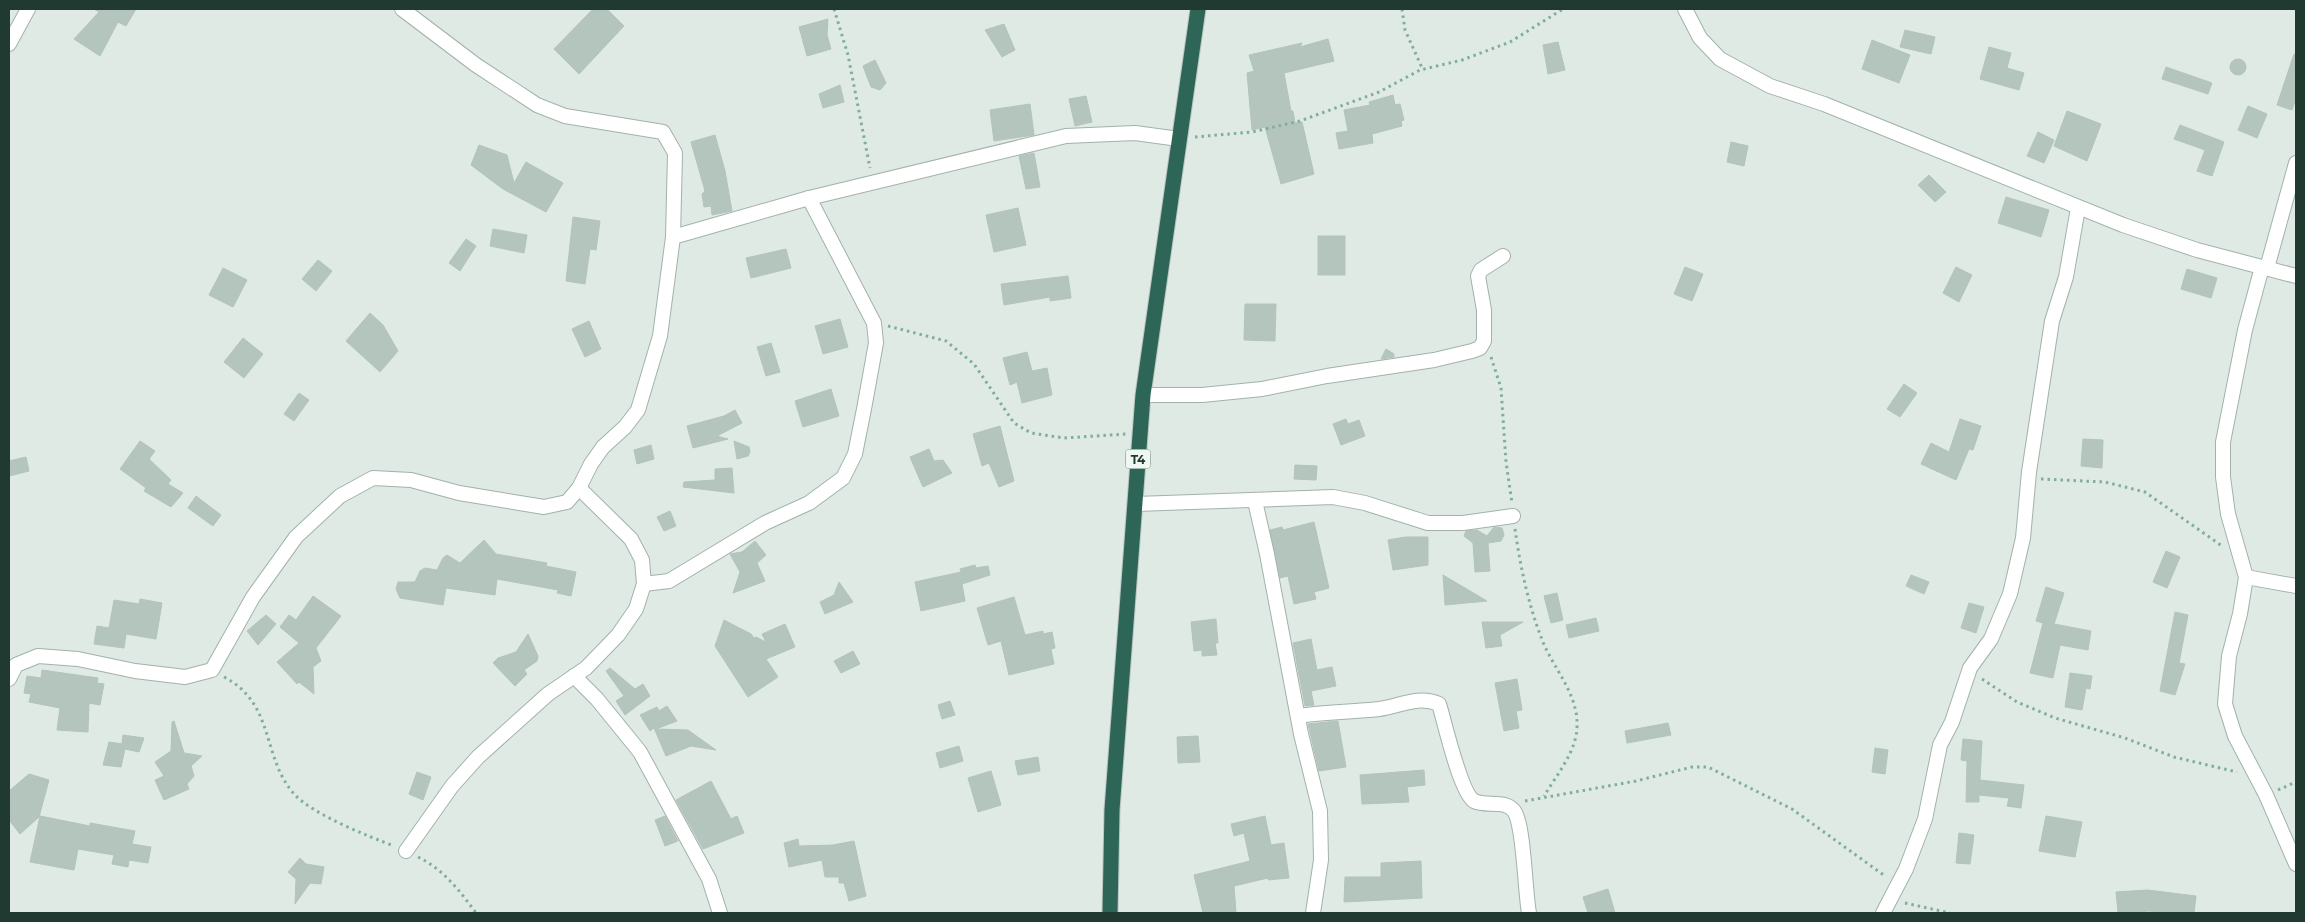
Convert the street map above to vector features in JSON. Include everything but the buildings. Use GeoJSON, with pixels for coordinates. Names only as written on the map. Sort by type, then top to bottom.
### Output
{"type":"FeatureCollection","features":[{"type":"Feature","properties":{"kind":"highway","name":"T4"},"geometry":{"type":"LineString","coordinates":[[1110,913],[1112,810],[1143,395],[1198,9]]}},
{"type":"Feature","properties":{"kind":"street"},"geometry":{"type":"LineString","coordinates":[[9,44],[28,9]]}},
{"type":"Feature","properties":{"kind":"street"},"geometry":{"type":"LineString","coordinates":[[9,679],[16,665],[38,656],[78,659],[135,671],[185,677],[212,670],[253,597],[296,537],[340,496],[373,478],[410,480],[459,493],[544,507],[567,502],[579,488],[591,464],[603,447],[625,427],[638,410],[660,336],[673,237],[676,153],[663,132],[565,116],[537,104],[476,65],[402,9]]}},
{"type":"Feature","properties":{"kind":"street"},"geometry":{"type":"LineString","coordinates":[[1685,9],[1700,38],[1720,59],[1770,86],[1824,104],[2078,208],[2197,250],[2296,276]]}},
{"type":"Feature","properties":{"kind":"street"},"geometry":{"type":"LineString","coordinates":[[673,237],[809,198],[1066,136],[1135,133],[1179,138]]}},
{"type":"Feature","properties":{"kind":"street"},"geometry":{"type":"LineString","coordinates":[[2296,163],[2245,330],[2223,442],[2223,477],[2226,495],[2246,577],[2240,614],[2229,656],[2225,704],[2235,736],[2257,778],[2296,864]]}},
{"type":"Feature","properties":{"kind":"street"},"geometry":{"type":"LineString","coordinates":[[644,584],[669,581],[765,523],[809,503],[843,478],[855,454],[876,343],[874,323],[809,198]]}},
{"type":"Feature","properties":{"kind":"street"},"geometry":{"type":"LineString","coordinates":[[1884,913],[1898,886],[1925,819],[1940,745],[1952,722],[1970,668],[1991,639],[2010,594],[2023,538],[2028,478],[2052,322],[2066,277],[2078,208]]}},
{"type":"Feature","properties":{"kind":"street"},"geometry":{"type":"LineString","coordinates":[[1143,395],[1202,394],[1262,389],[1327,376],[1434,360],[1480,348],[1484,341],[1484,310],[1478,276],[1482,270],[1503,256]]}},
{"type":"Feature","properties":{"kind":"street"},"geometry":{"type":"LineString","coordinates":[[406,851],[452,786],[478,757],[548,694],[586,668],[618,635],[636,610],[644,584],[642,560],[630,539],[579,488]]}},
{"type":"Feature","properties":{"kind":"street"},"geometry":{"type":"LineString","coordinates":[[1136,504],[1333,498],[1365,503],[1428,523],[1463,523],[1513,516]]}},
{"type":"Feature","properties":{"kind":"street"},"geometry":{"type":"LineString","coordinates":[[1255,500],[1298,716],[1320,811],[1321,860],[1313,913]]}},
{"type":"Feature","properties":{"kind":"street"},"geometry":{"type":"LineString","coordinates":[[2246,577],[2296,586]]}},
{"type":"Feature","properties":{"kind":"street"},"geometry":{"type":"LineString","coordinates":[[574,676],[597,699],[640,752],[708,879],[720,913]]}},
{"type":"Feature","properties":{"kind":"street"},"geometry":{"type":"LineString","coordinates":[[1298,716],[1380,708],[1415,700],[1430,700],[1439,704],[1449,742],[1467,795],[1476,802],[1509,806],[1515,812],[1520,828],[1529,913]]}},
{"type":"Feature","properties":{"kind":"path"},"geometry":{"type":"LineString","coordinates":[[834,9],[848,54],[874,183]]}},
{"type":"Feature","properties":{"kind":"path"},"geometry":{"type":"LineString","coordinates":[[1402,9],[1405,30],[1423,70]]}},
{"type":"Feature","properties":{"kind":"path"},"geometry":{"type":"LineString","coordinates":[[1179,138],[1252,132],[1300,121],[1379,92],[1423,70],[1462,60],[1510,42],[1563,9]]}},
{"type":"Feature","properties":{"kind":"path"},"geometry":{"type":"LineString","coordinates":[[874,323],[946,341],[974,364],[1014,423],[1031,434],[1064,438],[1140,433]]}},
{"type":"Feature","properties":{"kind":"path"},"geometry":{"type":"LineString","coordinates":[[1484,341],[1494,362],[1501,388],[1506,462],[1513,516],[1529,600],[1541,638],[1572,698],[1577,714],[1577,730],[1571,751],[1544,796]]}},
{"type":"Feature","properties":{"kind":"path"},"geometry":{"type":"LineString","coordinates":[[2028,478],[2106,482],[2144,492],[2241,558]]}},
{"type":"Feature","properties":{"kind":"path"},"geometry":{"type":"LineString","coordinates":[[1970,668],[1986,683],[2017,702],[2055,718],[2125,738],[2174,757],[2257,778]]}},
{"type":"Feature","properties":{"kind":"path"},"geometry":{"type":"LineString","coordinates":[[212,670],[240,686],[260,713],[280,771],[296,796],[320,812],[360,833],[428,861],[457,888],[476,913]]}},
{"type":"Feature","properties":{"kind":"path"},"geometry":{"type":"LineString","coordinates":[[1509,806],[1544,796],[1636,781],[1692,766],[1708,767],[1792,809],[1898,886]]}},
{"type":"Feature","properties":{"kind":"path"},"geometry":{"type":"LineString","coordinates":[[1890,900],[1950,913]]}}]}
